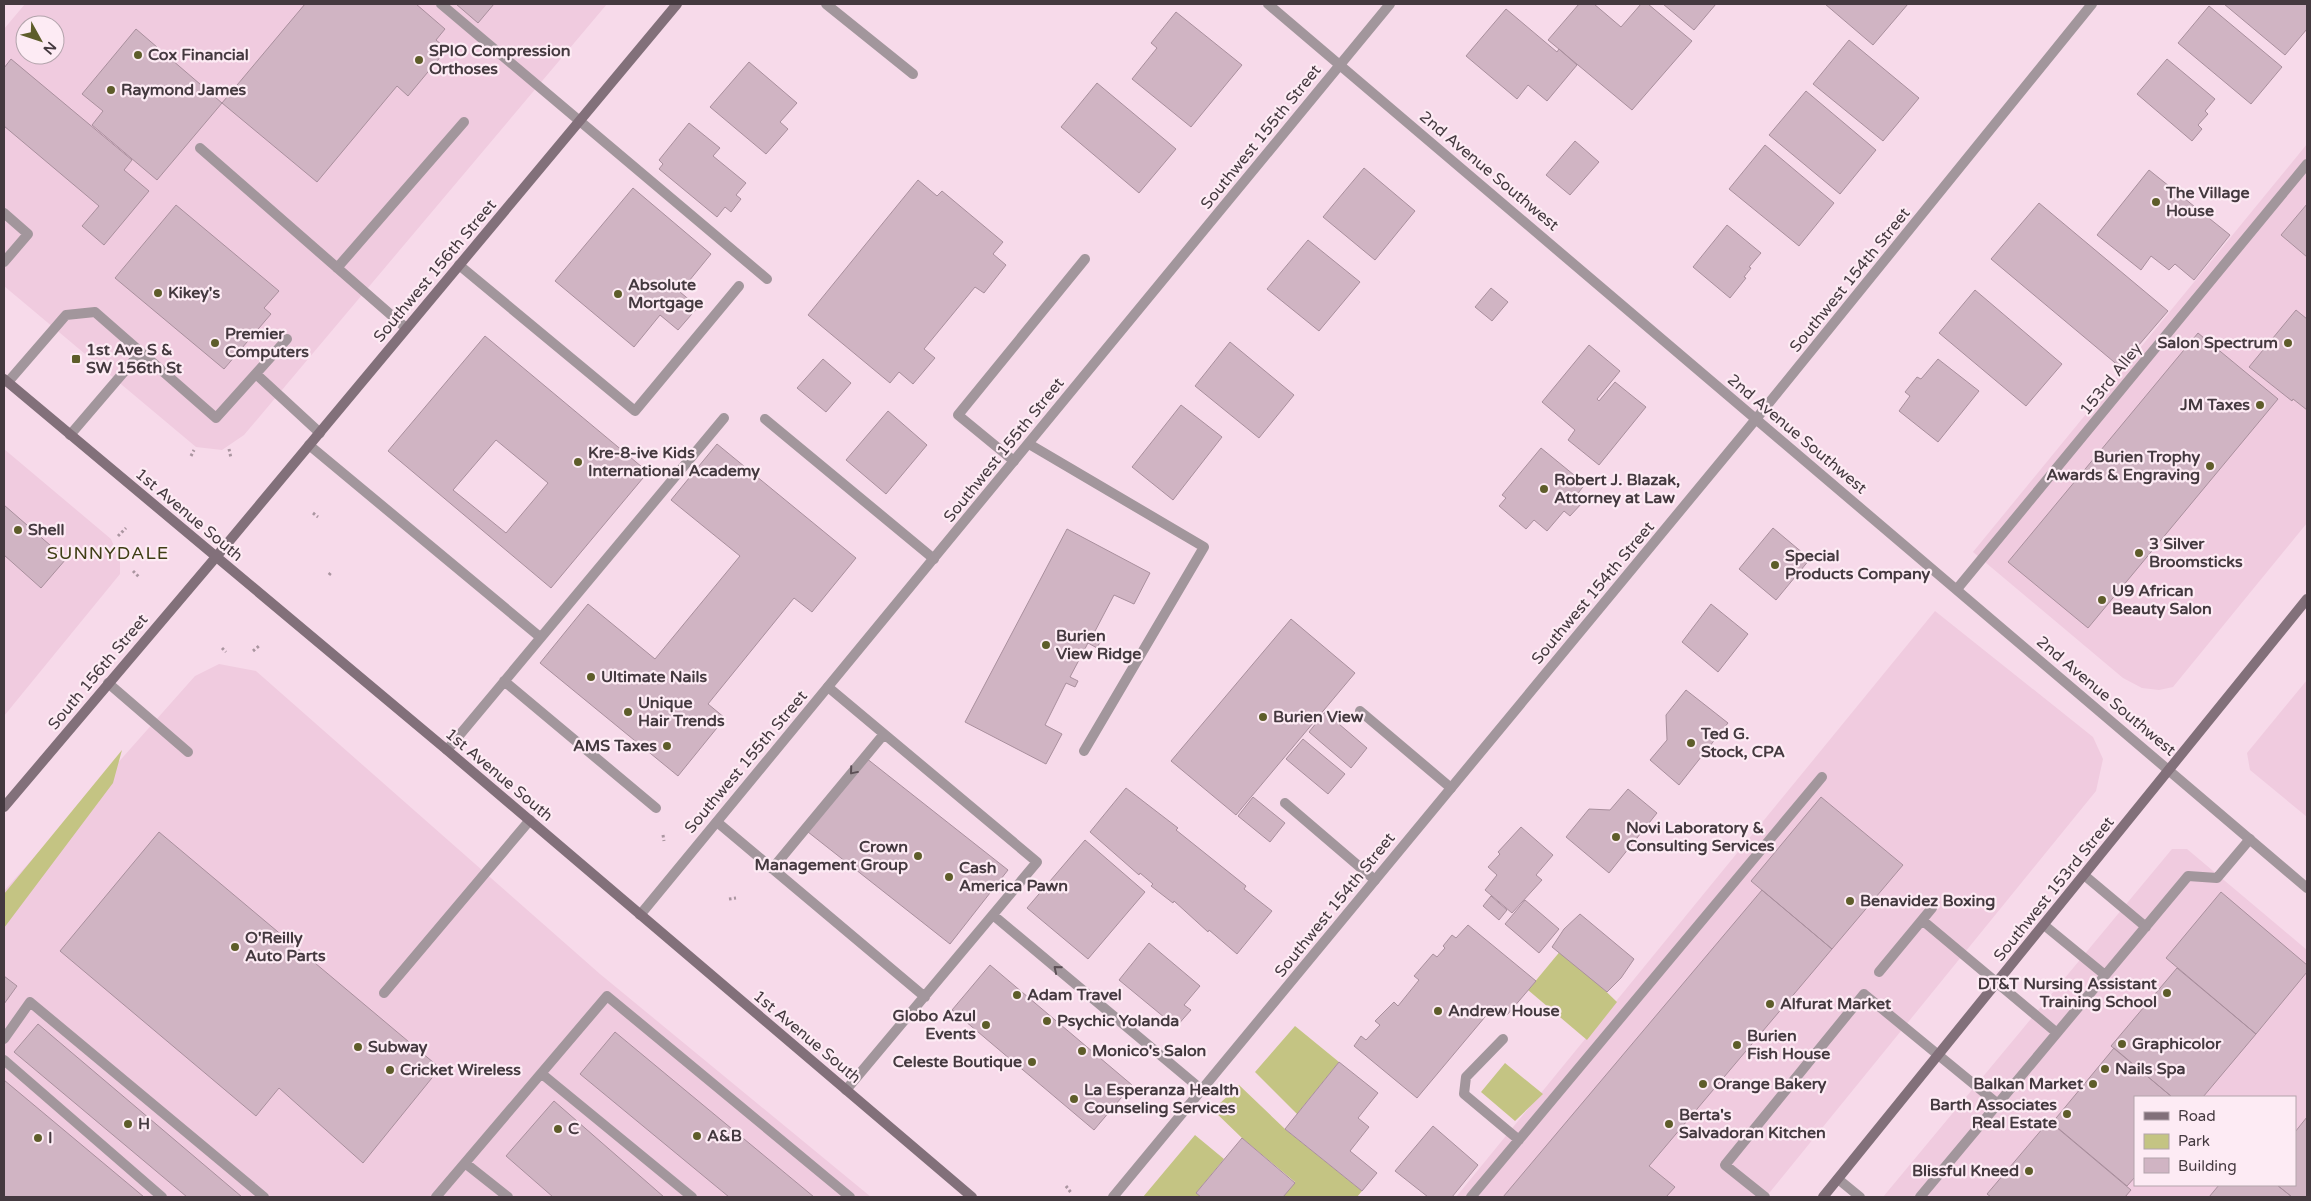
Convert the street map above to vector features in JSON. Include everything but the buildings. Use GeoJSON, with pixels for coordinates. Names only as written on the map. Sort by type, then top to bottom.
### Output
{"type":"FeatureCollection","features":[{"type":"Feature","properties":{"kind":"main road","name":"Southwest 156th Street"},"geometry":{"type":"LineString","coordinates":[[216,557],[677,4]]}},
{"type":"Feature","properties":{"kind":"main road","name":"1st Avenue South"},"geometry":{"type":"LineString","coordinates":[[6,381],[530,820],[972,1197]]}},
{"type":"Feature","properties":{"kind":"main road","name":"South 156th Street"},"geometry":{"type":"LineString","coordinates":[[4,807],[108,682],[216,557]]}},
{"type":"Feature","properties":{"kind":"main road","name":"Southwest 153rd Street"},"geometry":{"type":"LineString","coordinates":[[1823,1197],[2307,599]]}},
{"type":"Feature","properties":{"kind":"street"},"geometry":{"type":"LineString","coordinates":[[441,4],[767,279]]}},
{"type":"Feature","properties":{"kind":"street"},"geometry":{"type":"LineString","coordinates":[[826,4],[913,74]]}},
{"type":"Feature","properties":{"kind":"street","name":"2nd Avenue Southwest"},"geometry":{"type":"LineString","coordinates":[[1268,4],[2307,888]]}},
{"type":"Feature","properties":{"kind":"street","name":"Southwest 155th Street"},"geometry":{"type":"LineString","coordinates":[[640,915],[1390,4]]}},
{"type":"Feature","properties":{"kind":"street","name":"Southwest 154th Street"},"geometry":{"type":"LineString","coordinates":[[1113,1197],[1756,419],[2092,4]]}},
{"type":"Feature","properties":{"kind":"street"},"geometry":{"type":"LineString","coordinates":[[337,268],[464,122]]}},
{"type":"Feature","properties":{"kind":"street"},"geometry":{"type":"LineString","coordinates":[[200,148],[406,328]]}},
{"type":"Feature","properties":{"kind":"street","name":"153rd Alley"},"geometry":{"type":"LineString","coordinates":[[1957,590],[2307,164]]}},
{"type":"Feature","properties":{"kind":"street"},"geometry":{"type":"LineString","coordinates":[[4,213],[28,234],[4,262]]}},
{"type":"Feature","properties":{"kind":"street"},"geometry":{"type":"LineString","coordinates":[[1014,461],[958,415],[1085,259]]}},
{"type":"Feature","properties":{"kind":"street"},"geometry":{"type":"LineString","coordinates":[[460,265],[635,411],[739,286]]}},
{"type":"Feature","properties":{"kind":"street"},"geometry":{"type":"LineString","coordinates":[[6,381],[66,315],[95,312],[216,418],[287,339]]}},
{"type":"Feature","properties":{"kind":"street"},"geometry":{"type":"LineString","coordinates":[[70,435],[141,352]]}},
{"type":"Feature","properties":{"kind":"street"},"geometry":{"type":"LineString","coordinates":[[256,374],[320,432]]}},
{"type":"Feature","properties":{"kind":"street"},"geometry":{"type":"LineString","coordinates":[[447,750],[724,418]]}},
{"type":"Feature","properties":{"kind":"street"},"geometry":{"type":"LineString","coordinates":[[765,419],[934,558]]}},
{"type":"Feature","properties":{"kind":"street"},"geometry":{"type":"LineString","coordinates":[[1029,444],[1204,547],[1084,751]]}},
{"type":"Feature","properties":{"kind":"street"},"geometry":{"type":"LineString","coordinates":[[309,445],[540,637]]}},
{"type":"Feature","properties":{"kind":"street"},"geometry":{"type":"LineString","coordinates":[[504,681],[656,808]]}},
{"type":"Feature","properties":{"kind":"street"},"geometry":{"type":"LineString","coordinates":[[108,682],[188,752]]}},
{"type":"Feature","properties":{"kind":"street"},"geometry":{"type":"LineString","coordinates":[[828,687],[1038,862],[846,1090]]}},
{"type":"Feature","properties":{"kind":"street"},"geometry":{"type":"LineString","coordinates":[[1360,711],[1451,788]]}},
{"type":"Feature","properties":{"kind":"street"},"geometry":{"type":"LineString","coordinates":[[772,869],[884,734]]}},
{"type":"Feature","properties":{"kind":"street"},"geometry":{"type":"LineString","coordinates":[[1471,1197],[1822,777]]}},
{"type":"Feature","properties":{"kind":"street"},"geometry":{"type":"LineString","coordinates":[[1285,803],[1375,880]]}},
{"type":"Feature","properties":{"kind":"street"},"geometry":{"type":"LineString","coordinates":[[384,993],[530,820]]}},
{"type":"Feature","properties":{"kind":"street"},"geometry":{"type":"LineString","coordinates":[[717,822],[924,997]]}},
{"type":"Feature","properties":{"kind":"street"},"geometry":{"type":"LineString","coordinates":[[1920,1197],[2188,876],[2217,878],[2250,839]]}},
{"type":"Feature","properties":{"kind":"street"},"geometry":{"type":"LineString","coordinates":[[2084,875],[2146,927]]}},
{"type":"Feature","properties":{"kind":"street"},"geometry":{"type":"LineString","coordinates":[[1879,972],[1932,908]]}},
{"type":"Feature","properties":{"kind":"street"},"geometry":{"type":"LineString","coordinates":[[993,915],[1202,1090]]}},
{"type":"Feature","properties":{"kind":"street"},"geometry":{"type":"LineString","coordinates":[[1922,920],[2057,1033]]}},
{"type":"Feature","properties":{"kind":"street"},"geometry":{"type":"LineString","coordinates":[[2044,924],[2105,975]]}},
{"type":"Feature","properties":{"kind":"street"},"geometry":{"type":"LineString","coordinates":[[1765,1197],[1725,1165],[1864,994],[1998,1104]]}},
{"type":"Feature","properties":{"kind":"street"},"geometry":{"type":"LineString","coordinates":[[436,1197],[607,996],[850,1197]]}},
{"type":"Feature","properties":{"kind":"street"},"geometry":{"type":"LineString","coordinates":[[4,1039],[30,1002],[264,1197]]}},
{"type":"Feature","properties":{"kind":"street"},"geometry":{"type":"LineString","coordinates":[[1503,1038],[1466,1077],[1464,1094],[1519,1140]]}},
{"type":"Feature","properties":{"kind":"street"},"geometry":{"type":"LineString","coordinates":[[4,1060],[162,1197]]}},
{"type":"Feature","properties":{"kind":"street"},"geometry":{"type":"LineString","coordinates":[[542,1074],[692,1197]]}},
{"type":"Feature","properties":{"kind":"street"},"geometry":{"type":"LineString","coordinates":[[466,1162],[508,1197]]}},
{"type":"Feature","properties":{"kind":"street"},"geometry":{"type":"LineString","coordinates":[[1838,1179],[1860,1197]]}},
{"type":"Feature","properties":{"kind":"path"},"geometry":{"type":"LineString","coordinates":[[229,449],[230,458]]}},
{"type":"Feature","properties":{"kind":"path"},"geometry":{"type":"LineString","coordinates":[[191,456],[194,450]]}},
{"type":"Feature","properties":{"kind":"path"},"geometry":{"type":"LineString","coordinates":[[313,513],[318,517]]}},
{"type":"Feature","properties":{"kind":"path"},"geometry":{"type":"LineString","coordinates":[[118,536],[126,528]]}},
{"type":"Feature","properties":{"kind":"path"},"geometry":{"type":"LineString","coordinates":[[134,571],[139,577]]}},
{"type":"Feature","properties":{"kind":"path"},"geometry":{"type":"LineString","coordinates":[[253,651],[259,646]]}},
{"type":"Feature","properties":{"kind":"path"},"geometry":{"type":"LineString","coordinates":[[222,648],[226,652]]}},
{"type":"Feature","properties":{"kind":"path"},"geometry":{"type":"LineString","coordinates":[[663,835],[664,841]]}},
{"type":"Feature","properties":{"kind":"path"},"geometry":{"type":"LineString","coordinates":[[729,899],[736,898]]}},
{"type":"Feature","properties":{"kind":"path"},"geometry":{"type":"LineString","coordinates":[[1066,1186],[1072,1194]]}},
{"type":"Feature","properties":{"kind":"shaded area"},"geometry":{"type":"Polygon","coordinates":[[[25,4],[607,4],[244,435],[222,450],[196,447],[4,286],[4,29],[15,16],[15,65],[65,65],[65,15],[16,15],[25,4]]]}},
{"type":"Feature","properties":{"kind":"shaded area"},"geometry":{"type":"Polygon","coordinates":[[[2307,144],[2307,523],[2173,687],[2159,690],[2142,688],[2123,678],[1973,552],[2307,144]]]}},
{"type":"Feature","properties":{"kind":"shaded area"},"geometry":{"type":"Polygon","coordinates":[[[4,449],[111,539],[120,561],[120,574],[4,716],[4,449]]]}},
{"type":"Feature","properties":{"kind":"shaded area"},"geometry":{"type":"Polygon","coordinates":[[[1935,611],[2093,737],[2103,759],[2096,791],[1766,1197],[1456,1197],[1935,611]]]}},
{"type":"Feature","properties":{"kind":"shaded area"},"geometry":{"type":"Polygon","coordinates":[[[219,664],[256,671],[600,974],[871,1197],[4,1197],[4,891],[195,676],[219,664]]]}},
{"type":"Feature","properties":{"kind":"shaded area"},"geometry":{"type":"Polygon","coordinates":[[[2307,680],[2307,817],[2250,770],[2247,753],[2307,680]]]}},
{"type":"Feature","properties":{"kind":"shaded area"},"geometry":{"type":"Polygon","coordinates":[[[2172,849],[2187,849],[2307,950],[2307,1197],[1883,1197],[2172,849]]]}},
{"type":"Feature","properties":{"kind":"green space"},"geometry":{"type":"Polygon","coordinates":[[[122,750],[113,783],[4,928],[4,894],[122,750]]]}},
{"type":"Feature","properties":{"kind":"green space"},"geometry":{"type":"Polygon","coordinates":[[[1562,949],[1617,1002],[1587,1040],[1528,990],[1562,949]]]}},
{"type":"Feature","properties":{"kind":"green space"},"geometry":{"type":"Polygon","coordinates":[[[1295,1026],[1339,1062],[1297,1114],[1255,1072],[1295,1026]]]}},
{"type":"Feature","properties":{"kind":"green space"},"geometry":{"type":"Polygon","coordinates":[[[1505,1063],[1543,1094],[1515,1121],[1481,1092],[1505,1063]]]}},
{"type":"Feature","properties":{"kind":"green space"},"geometry":{"type":"Polygon","coordinates":[[[1239,1085],[1285,1129],[1362,1191],[1357,1197],[1283,1197],[1295,1182],[1242,1138],[1213,1110],[1239,1085]]]}},
{"type":"Feature","properties":{"kind":"green space"},"geometry":{"type":"Polygon","coordinates":[[[1195,1135],[1224,1159],[1196,1193],[1201,1197],[1143,1197],[1195,1135]]]}},
{"type":"Feature","properties":{"kind":"place","name":"Cox Financial"},"geometry":{"type":"Point","coordinates":[138,55]}},
{"type":"Feature","properties":{"kind":"place","name":"SPIO Compression Orthoses"},"geometry":{"type":"Point","coordinates":[419,60]}},
{"type":"Feature","properties":{"kind":"place","name":"Raymond James"},"geometry":{"type":"Point","coordinates":[111,90]}},
{"type":"Feature","properties":{"kind":"place","name":"The Village House"},"geometry":{"type":"Point","coordinates":[2156,202]}},
{"type":"Feature","properties":{"kind":"place","name":"Kikey's"},"geometry":{"type":"Point","coordinates":[158,293]}},
{"type":"Feature","properties":{"kind":"place","name":"Absolute Mortgage"},"geometry":{"type":"Point","coordinates":[618,294]}},
{"type":"Feature","properties":{"kind":"place","name":"Premier Computers"},"geometry":{"type":"Point","coordinates":[215,343]}},
{"type":"Feature","properties":{"kind":"place","name":"Salon Spectrum"},"geometry":{"type":"Point","coordinates":[2288,343]}},
{"type":"Feature","properties":{"kind":"place","name":"1st Ave S & SW 156th St"},"geometry":{"type":"Point","coordinates":[76,359]}},
{"type":"Feature","properties":{"kind":"place","name":"JM Taxes"},"geometry":{"type":"Point","coordinates":[2260,405]}},
{"type":"Feature","properties":{"kind":"place","name":"Kre-8-ive Kids International Academy"},"geometry":{"type":"Point","coordinates":[578,462]}},
{"type":"Feature","properties":{"kind":"place","name":"Burien Trophy Awards & Engraving"},"geometry":{"type":"Point","coordinates":[2210,466]}},
{"type":"Feature","properties":{"kind":"place","name":"Robert J. Blazak, Attorney at Law"},"geometry":{"type":"Point","coordinates":[1544,489]}},
{"type":"Feature","properties":{"kind":"place","name":"Shell"},"geometry":{"type":"Point","coordinates":[18,530]}},
{"type":"Feature","properties":{"kind":"place","name":"3 Silver Broomsticks"},"geometry":{"type":"Point","coordinates":[2139,553]}},
{"type":"Feature","properties":{"kind":"place","name":"Special Products Company"},"geometry":{"type":"Point","coordinates":[1775,565]}},
{"type":"Feature","properties":{"kind":"place","name":"U9 African Beauty Salon"},"geometry":{"type":"Point","coordinates":[2102,600]}},
{"type":"Feature","properties":{"kind":"place","name":"Burien View Ridge"},"geometry":{"type":"Point","coordinates":[1046,645]}},
{"type":"Feature","properties":{"kind":"place","name":"Ultimate Nails"},"geometry":{"type":"Point","coordinates":[591,677]}},
{"type":"Feature","properties":{"kind":"place","name":"Unique Hair Trends"},"geometry":{"type":"Point","coordinates":[628,712]}},
{"type":"Feature","properties":{"kind":"place","name":"Burien View"},"geometry":{"type":"Point","coordinates":[1263,717]}},
{"type":"Feature","properties":{"kind":"place","name":"Ted G. Stock, CPA"},"geometry":{"type":"Point","coordinates":[1691,743]}},
{"type":"Feature","properties":{"kind":"place","name":"AMS Taxes"},"geometry":{"type":"Point","coordinates":[667,746]}},
{"type":"Feature","properties":{"kind":"place","name":"Novi Laboratory & Consulting Services"},"geometry":{"type":"Point","coordinates":[1616,837]}},
{"type":"Feature","properties":{"kind":"place","name":"Crown Management Group"},"geometry":{"type":"Point","coordinates":[918,856]}},
{"type":"Feature","properties":{"kind":"place","name":"Cash America Pawn"},"geometry":{"type":"Point","coordinates":[949,877]}},
{"type":"Feature","properties":{"kind":"place","name":"Benavidez Boxing"},"geometry":{"type":"Point","coordinates":[1850,901]}},
{"type":"Feature","properties":{"kind":"place","name":"O'Reilly Auto Parts"},"geometry":{"type":"Point","coordinates":[235,947]}},
{"type":"Feature","properties":{"kind":"place","name":"DT&T Nursing Assistant Training School"},"geometry":{"type":"Point","coordinates":[2167,993]}},
{"type":"Feature","properties":{"kind":"place","name":"Adam Travel"},"geometry":{"type":"Point","coordinates":[1017,995]}},
{"type":"Feature","properties":{"kind":"place","name":"Alfurat Market"},"geometry":{"type":"Point","coordinates":[1770,1004]}},
{"type":"Feature","properties":{"kind":"place","name":"Andrew House"},"geometry":{"type":"Point","coordinates":[1438,1011]}},
{"type":"Feature","properties":{"kind":"place","name":"Psychic Yolanda"},"geometry":{"type":"Point","coordinates":[1047,1021]}},
{"type":"Feature","properties":{"kind":"place","name":"Globo Azul Events"},"geometry":{"type":"Point","coordinates":[986,1025]}},
{"type":"Feature","properties":{"kind":"place","name":"Graphicolor"},"geometry":{"type":"Point","coordinates":[2122,1044]}},
{"type":"Feature","properties":{"kind":"place","name":"Burien Fish House"},"geometry":{"type":"Point","coordinates":[1737,1045]}},
{"type":"Feature","properties":{"kind":"place","name":"Subway"},"geometry":{"type":"Point","coordinates":[358,1047]}},
{"type":"Feature","properties":{"kind":"place","name":"Monico's Salon"},"geometry":{"type":"Point","coordinates":[1082,1051]}},
{"type":"Feature","properties":{"kind":"place","name":"Celeste Boutique"},"geometry":{"type":"Point","coordinates":[1032,1062]}},
{"type":"Feature","properties":{"kind":"place","name":"Nails Spa"},"geometry":{"type":"Point","coordinates":[2105,1069]}},
{"type":"Feature","properties":{"kind":"place","name":"Cricket Wireless"},"geometry":{"type":"Point","coordinates":[390,1070]}},
{"type":"Feature","properties":{"kind":"place","name":"Orange Bakery"},"geometry":{"type":"Point","coordinates":[1703,1084]}},
{"type":"Feature","properties":{"kind":"place","name":"Balkan Market"},"geometry":{"type":"Point","coordinates":[2093,1084]}},
{"type":"Feature","properties":{"kind":"place","name":"La Esperanza Health Counseling Services"},"geometry":{"type":"Point","coordinates":[1074,1099]}},
{"type":"Feature","properties":{"kind":"place","name":"Barth Associates Real Estate"},"geometry":{"type":"Point","coordinates":[2067,1114]}},
{"type":"Feature","properties":{"kind":"place","name":"H"},"geometry":{"type":"Point","coordinates":[128,1124]}},
{"type":"Feature","properties":{"kind":"place","name":"Berta's Salvadoran Kitchen"},"geometry":{"type":"Point","coordinates":[1669,1124]}},
{"type":"Feature","properties":{"kind":"place","name":"C"},"geometry":{"type":"Point","coordinates":[558,1129]}},
{"type":"Feature","properties":{"kind":"place","name":"A&B"},"geometry":{"type":"Point","coordinates":[697,1136]}},
{"type":"Feature","properties":{"kind":"place","name":"I"},"geometry":{"type":"Point","coordinates":[38,1138]}},
{"type":"Feature","properties":{"kind":"place","name":"Blissful Kneed"},"geometry":{"type":"Point","coordinates":[2029,1171]}},
{"type":"Feature","properties":{"kind":"district","name":"SUNNYDALE"},"geometry":{"type":"Point","coordinates":[108,553]}}]}
